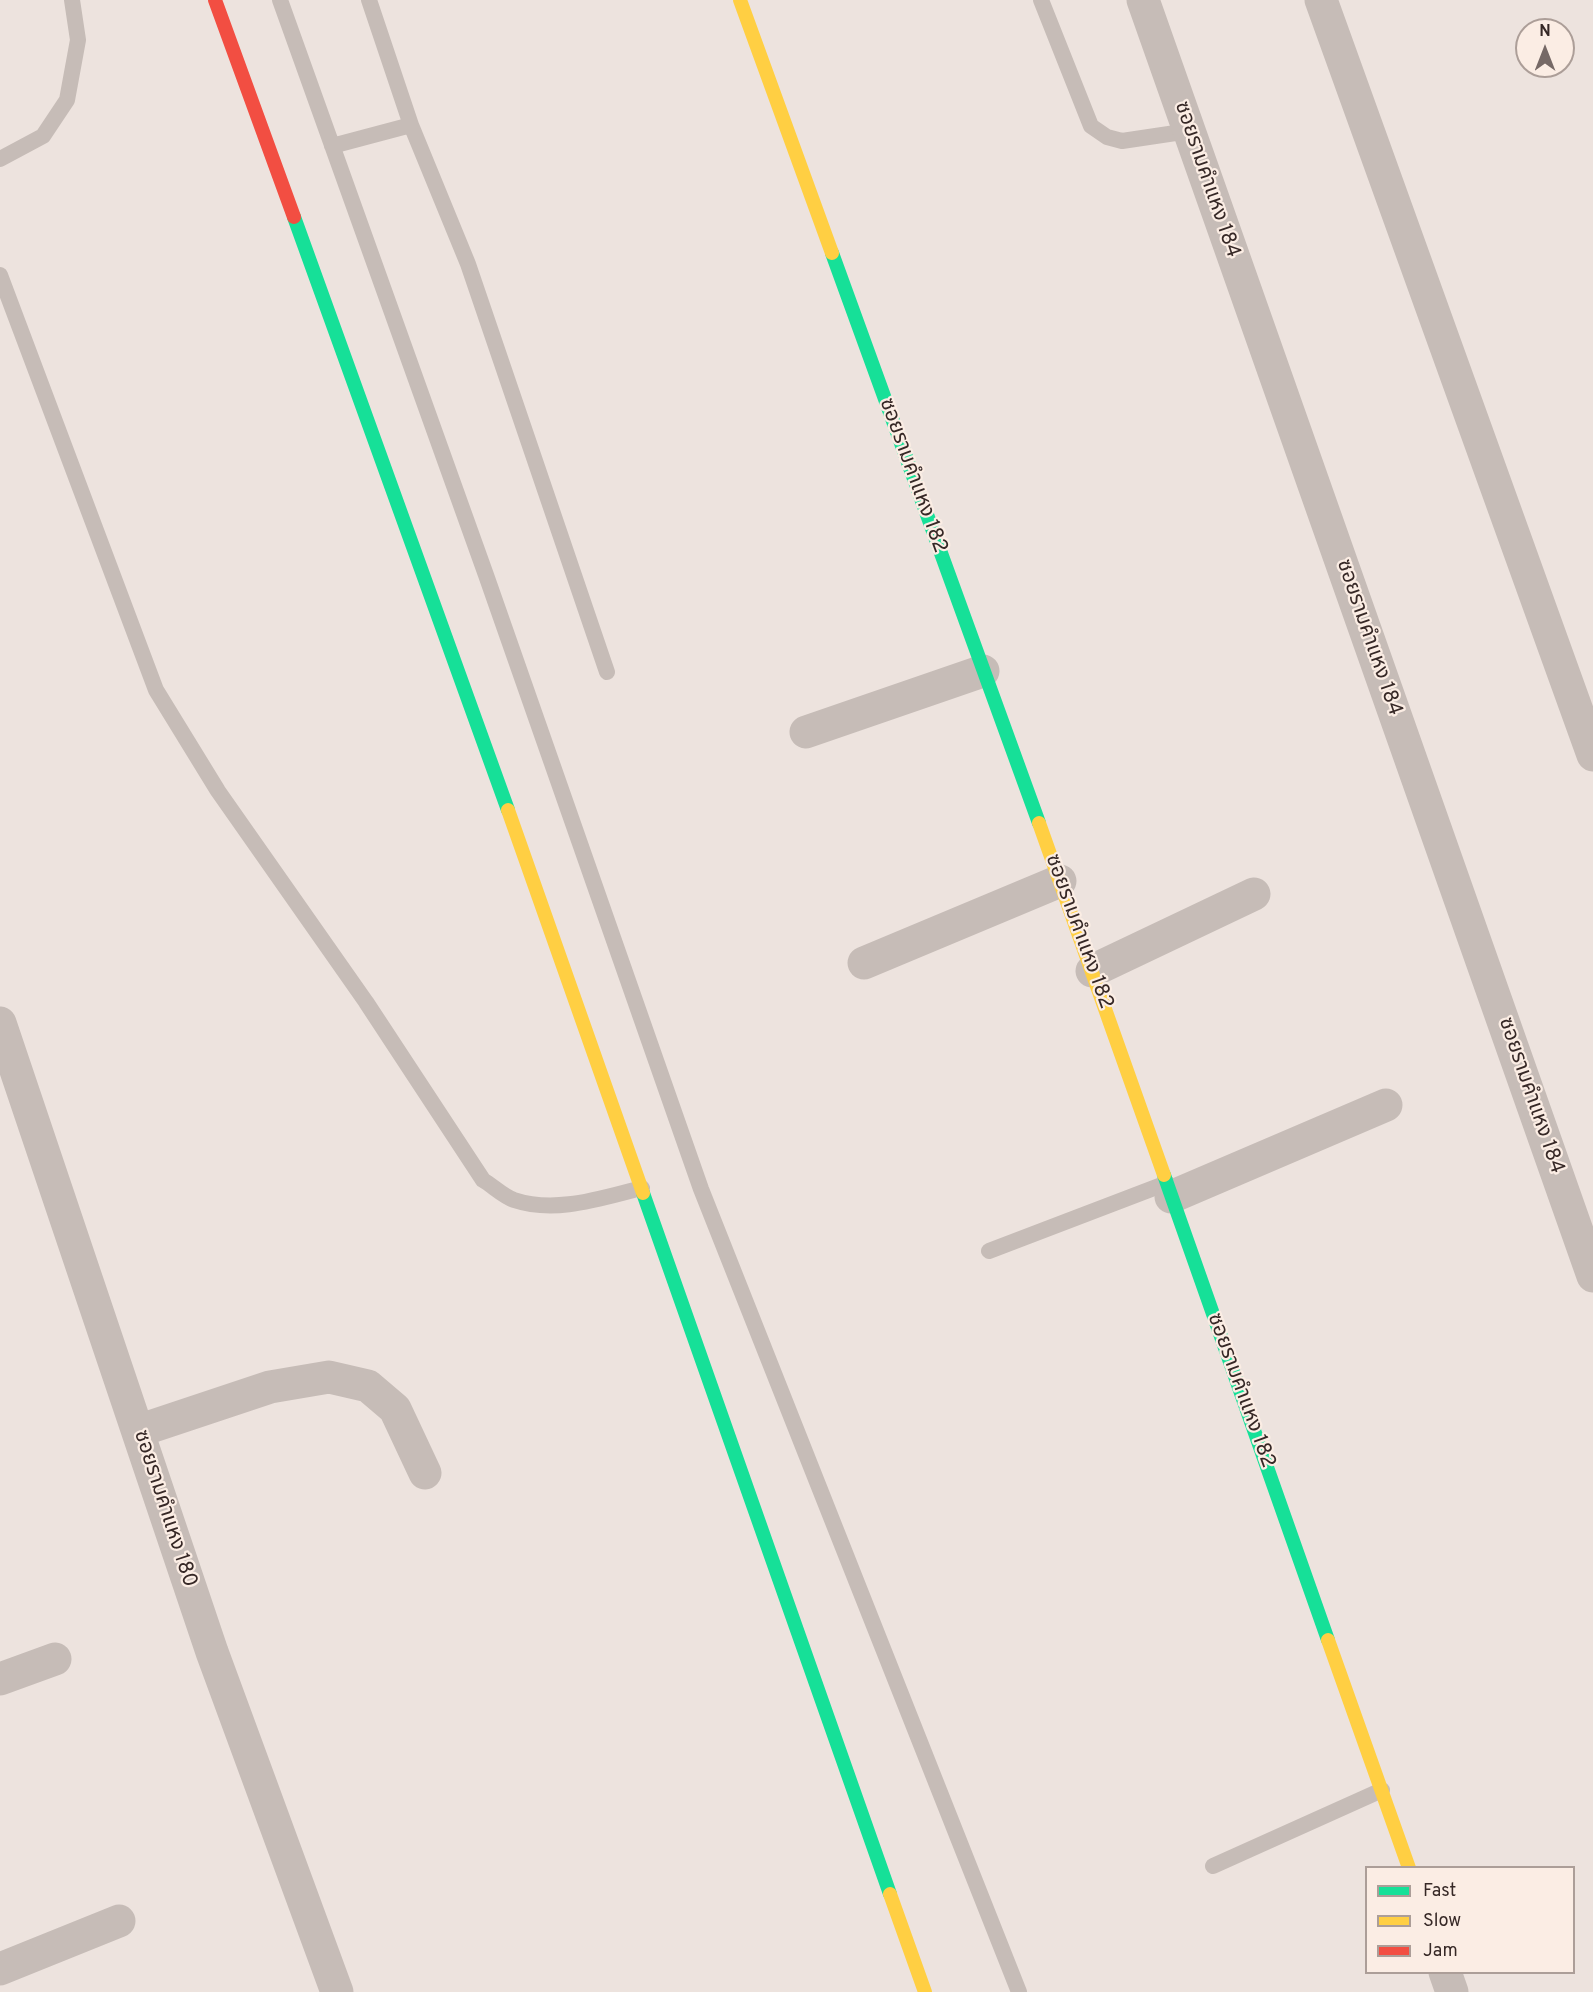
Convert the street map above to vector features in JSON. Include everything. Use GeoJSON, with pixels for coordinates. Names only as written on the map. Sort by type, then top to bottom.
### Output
{"type":"FeatureCollection","features":[{"type":"Feature","properties":{"kind":"street"},"geometry":{"type":"LineString","coordinates":[[215,0],[484,741],[925,1992]]}},
{"type":"Feature","properties":{"kind":"street","name":"ซอยรามคำแหง 182"},"geometry":{"type":"LineString","coordinates":[[741,0],[1060,880],[1408,1866]]}},
{"type":"Feature","properties":{"kind":"street","name":"ซอยรามคำแหง 184"},"geometry":{"type":"LineString","coordinates":[[1143,0],[1593,1276]]}},
{"type":"Feature","properties":{"kind":"street"},"geometry":{"type":"LineString","coordinates":[[1322,0],[1593,755]]}},
{"type":"Feature","properties":{"kind":"street"},"geometry":{"type":"LineString","coordinates":[[806,732],[983,671]]}},
{"type":"Feature","properties":{"kind":"street"},"geometry":{"type":"LineString","coordinates":[[864,963],[1060,880]]}},
{"type":"Feature","properties":{"kind":"street"},"geometry":{"type":"LineString","coordinates":[[1092,971],[1254,894]]}},
{"type":"Feature","properties":{"kind":"street","name":"ซอยรามคำแหง 180"},"geometry":{"type":"LineString","coordinates":[[0,1023],[212,1652],[337,1992]]}},
{"type":"Feature","properties":{"kind":"street"},"geometry":{"type":"LineString","coordinates":[[1169,1190],[1386,1105]]}},
{"type":"Feature","properties":{"kind":"street"},"geometry":{"type":"LineString","coordinates":[[138,1431],[270,1387],[329,1377],[368,1386],[395,1409],[425,1473]]}},
{"type":"Feature","properties":{"kind":"street"},"geometry":{"type":"LineString","coordinates":[[0,1679],[55,1659]]}},
{"type":"Feature","properties":{"kind":"street"},"geometry":{"type":"LineString","coordinates":[[0,1969],[119,1921]]}},
{"type":"Feature","properties":{"kind":"street"},"geometry":{"type":"LineString","coordinates":[[1446,1974],[1452,1992]]}},
{"type":"Feature","properties":{"kind":"lane"},"geometry":{"type":"LineString","coordinates":[[0,159],[43,136],[67,100],[78,40],[72,0]]}},
{"type":"Feature","properties":{"kind":"lane"},"geometry":{"type":"LineString","coordinates":[[280,0],[701,1189],[1019,1992]]}},
{"type":"Feature","properties":{"kind":"lane"},"geometry":{"type":"LineString","coordinates":[[369,0],[411,125],[468,264],[607,672]]}},
{"type":"Feature","properties":{"kind":"lane"},"geometry":{"type":"LineString","coordinates":[[1041,0],[1091,126],[1107,137],[1122,141],[1189,131]]}},
{"type":"Feature","properties":{"kind":"lane"},"geometry":{"type":"LineString","coordinates":[[332,146],[411,125]]}},
{"type":"Feature","properties":{"kind":"lane"},"geometry":{"type":"LineString","coordinates":[[0,275],[156,690],[218,791],[366,1002],[483,1180],[512,1199],[537,1206],[580,1203],[642,1188]]}},
{"type":"Feature","properties":{"kind":"lane"},"geometry":{"type":"LineString","coordinates":[[989,1251],[1169,1190]]}},
{"type":"Feature","properties":{"kind":"lane"},"geometry":{"type":"LineString","coordinates":[[1213,1866],[1382,1790]]}},
{"type":"Feature","properties":{"kind":"traffic: fast"},"geometry":{"type":"LineString","coordinates":[[294,217],[508,810]]}},
{"type":"Feature","properties":{"kind":"traffic: fast"},"geometry":{"type":"LineString","coordinates":[[832,253],[1039,823]]}},
{"type":"Feature","properties":{"kind":"traffic: fast"},"geometry":{"type":"LineString","coordinates":[[1164,1175],[1328,1640]]}},
{"type":"Feature","properties":{"kind":"traffic: fast"},"geometry":{"type":"LineString","coordinates":[[643,1193],[890,1894]]}},
{"type":"Feature","properties":{"kind":"traffic: slow"},"geometry":{"type":"LineString","coordinates":[[740,0],[832,253]]}},
{"type":"Feature","properties":{"kind":"traffic: slow"},"geometry":{"type":"LineString","coordinates":[[508,810],[643,1193]]}},
{"type":"Feature","properties":{"kind":"traffic: slow"},"geometry":{"type":"LineString","coordinates":[[1039,823],[1164,1175]]}},
{"type":"Feature","properties":{"kind":"traffic: slow"},"geometry":{"type":"LineString","coordinates":[[1328,1640],[1408,1866]]}},
{"type":"Feature","properties":{"kind":"traffic: slow"},"geometry":{"type":"LineString","coordinates":[[890,1894],[925,1992]]}},
{"type":"Feature","properties":{"kind":"traffic: jam"},"geometry":{"type":"LineString","coordinates":[[215,0],[294,217]]}}]}
